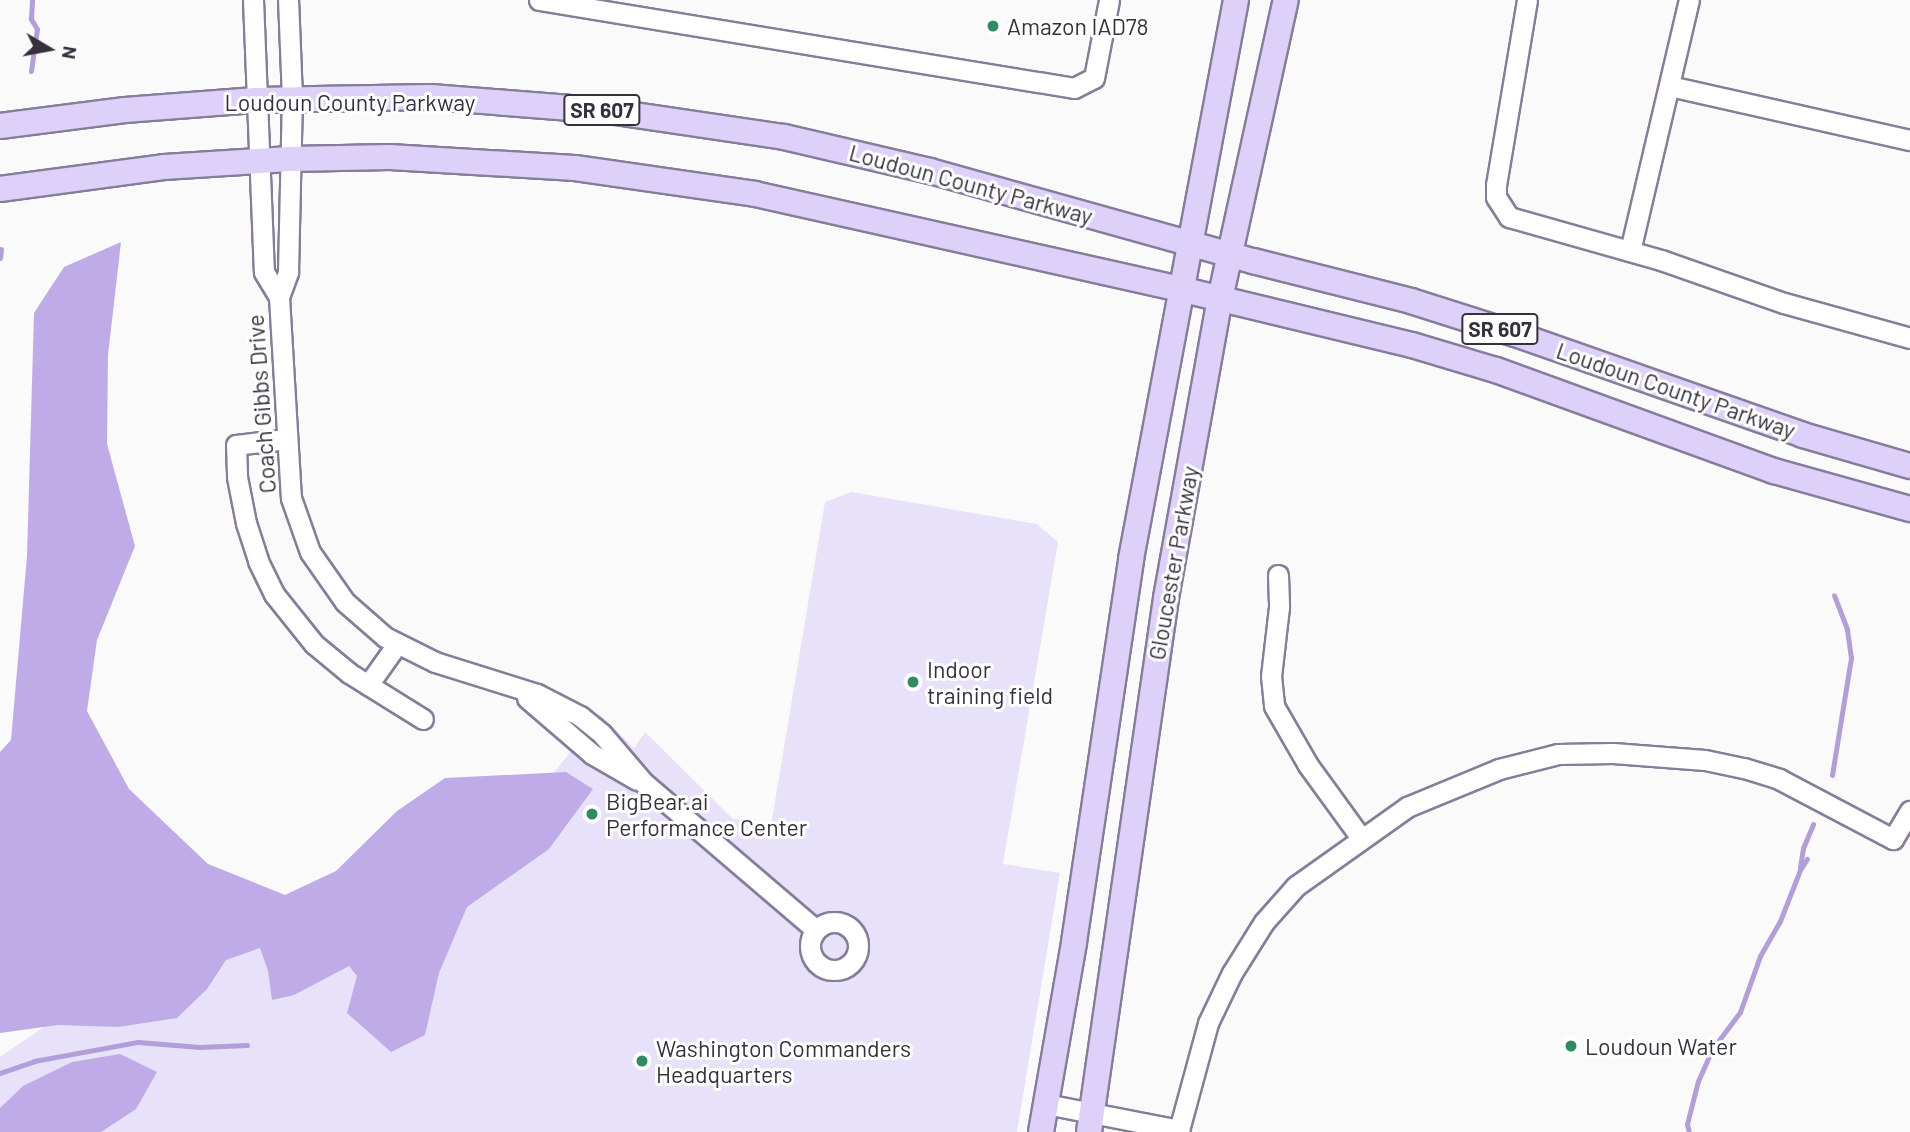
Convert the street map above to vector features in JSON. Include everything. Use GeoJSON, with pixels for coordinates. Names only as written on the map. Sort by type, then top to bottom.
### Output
{"type":"FeatureCollection","features":[{"type":"Feature","properties":{"kind":"main road","name":"Gloucester Parkway"},"geometry":{"type":"LineString","coordinates":[[1041,1132],[1074,943],[1131,559],[1236,0]]}},
{"type":"Feature","properties":{"kind":"main road","name":"Gloucester Parkway"},"geometry":{"type":"LineString","coordinates":[[1091,1122],[1164,611],[1220,299],[1286,0]]}},
{"type":"Feature","properties":{"kind":"main road","name":"Loudoun County Parkway"},"geometry":{"type":"LineString","coordinates":[[0,126],[125,110],[256,100],[431,97],[608,111],[724,127],[808,142],[918,168],[1467,318],[1697,400],[1910,466]]}},
{"type":"Feature","properties":{"kind":"main road","name":"Loudoun County Parkway"},"geometry":{"type":"LineString","coordinates":[[0,189],[103,173],[290,159],[390,157],[514,162],[626,173],[817,205],[1180,289],[1460,359],[1774,471],[1910,509]]}},
{"type":"Feature","properties":{"kind":"street","name":"Coach Gibbs Drive"},"geometry":{"type":"LineString","coordinates":[[253,0],[264,272],[279,296]]}},
{"type":"Feature","properties":{"kind":"street","name":"Coach Gibbs Drive"},"geometry":{"type":"LineString","coordinates":[[288,0],[292,98],[288,272],[279,296],[291,498],[310,552],[345,602],[397,644],[435,662],[509,685],[592,754],[615,770],[644,783],[816,930]]}},
{"type":"Feature","properties":{"kind":"street"},"geometry":{"type":"LineString","coordinates":[[539,0],[1074,88],[1094,78],[1109,0]]}},
{"type":"Feature","properties":{"kind":"street"},"geometry":{"type":"LineString","coordinates":[[1527,0],[1496,197],[1500,208],[1520,222],[1630,251],[1784,303],[1910,338]]}},
{"type":"Feature","properties":{"kind":"street"},"geometry":{"type":"LineString","coordinates":[[1630,251],[1689,0]]}},
{"type":"Feature","properties":{"kind":"street"},"geometry":{"type":"LineString","coordinates":[[1670,86],[1910,141]]}},
{"type":"Feature","properties":{"kind":"street"},"geometry":{"type":"LineString","coordinates":[[286,439],[236,445],[237,477],[254,548],[274,594],[293,623],[322,652],[423,719]]}},
{"type":"Feature","properties":{"kind":"street"},"geometry":{"type":"LineString","coordinates":[[1278,575],[1279,607],[1271,676],[1274,706],[1308,765],[1362,838]]}},
{"type":"Feature","properties":{"kind":"street"},"geometry":{"type":"LineString","coordinates":[[368,685],[397,644]]}},
{"type":"Feature","properties":{"kind":"street"},"geometry":{"type":"LineString","coordinates":[[1046,1104],[1091,1122],[1179,1130],[1208,1023],[1264,922],[1296,886],[1407,807],[1499,769],[1558,754],[1613,753],[1705,760],[1745,768],[1810,793],[1893,839],[1910,811]]}},
{"type":"Feature","properties":{"kind":"shaded area"},"geometry":{"type":"Polygon","coordinates":[[[121,242],[108,355],[107,444],[135,546],[97,640],[87,711],[129,789],[208,864],[285,895],[336,871],[397,811],[445,778],[566,772],[593,789],[549,849],[467,907],[439,973],[425,1035],[391,1052],[347,1013],[357,976],[349,966],[294,995],[272,1000],[268,971],[260,948],[226,960],[207,989],[177,1018],[118,1027],[58,1025],[0,1033],[0,752],[11,740],[27,556],[34,313],[64,267],[121,242]]]}},
{"type":"Feature","properties":{"kind":"shaded area","name":"BigBear.ai Performance Center"},"geometry":{"type":"Polygon","coordinates":[[[851,492],[1037,524],[1058,542],[1003,864],[1060,873],[1017,1132],[0,1132],[0,1057],[120,975],[548,780],[600,715],[634,748],[645,732],[733,819],[771,825],[825,502],[851,492]]]}},
{"type":"Feature","properties":{"kind":"shaded area"},"geometry":{"type":"Polygon","coordinates":[[[120,1054],[157,1072],[136,1109],[101,1132],[0,1132],[0,1108],[23,1086],[72,1062],[120,1054]]]}},
{"type":"Feature","properties":{"kind":"waterway"},"geometry":{"type":"LineString","coordinates":[[31,71],[37,29],[31,19],[32,0]]}},
{"type":"Feature","properties":{"kind":"waterway"},"geometry":{"type":"LineString","coordinates":[[0,258],[1,249]]}},
{"type":"Feature","properties":{"kind":"waterway"},"geometry":{"type":"LineString","coordinates":[[1832,775],[1851,658],[1847,629],[1834,595]]}},
{"type":"Feature","properties":{"kind":"waterway"},"geometry":{"type":"LineString","coordinates":[[1800,867],[1803,848],[1813,824]]}},
{"type":"Feature","properties":{"kind":"waterway"},"geometry":{"type":"LineString","coordinates":[[1689,1132],[1687,1124],[1698,1081],[1713,1048],[1740,1012],[1760,956],[1780,921],[1807,859]]}},
{"type":"Feature","properties":{"kind":"waterway"},"geometry":{"type":"LineString","coordinates":[[0,1073],[34,1061],[138,1042],[200,1047],[247,1045]]}},
{"type":"Feature","properties":{"kind":"place","name":"Amazon IAD78"},"geometry":{"type":"Point","coordinates":[993,26]}},
{"type":"Feature","properties":{"kind":"place","name":"Indoor training field"},"geometry":{"type":"Point","coordinates":[913,682]}},
{"type":"Feature","properties":{"kind":"place","name":"BigBear.ai Performance Center"},"geometry":{"type":"Point","coordinates":[592,814]}},
{"type":"Feature","properties":{"kind":"place","name":"Loudoun Water"},"geometry":{"type":"Point","coordinates":[1571,1046]}},
{"type":"Feature","properties":{"kind":"place","name":"Washington Commanders Headquarters"},"geometry":{"type":"Point","coordinates":[642,1061]}}]}
